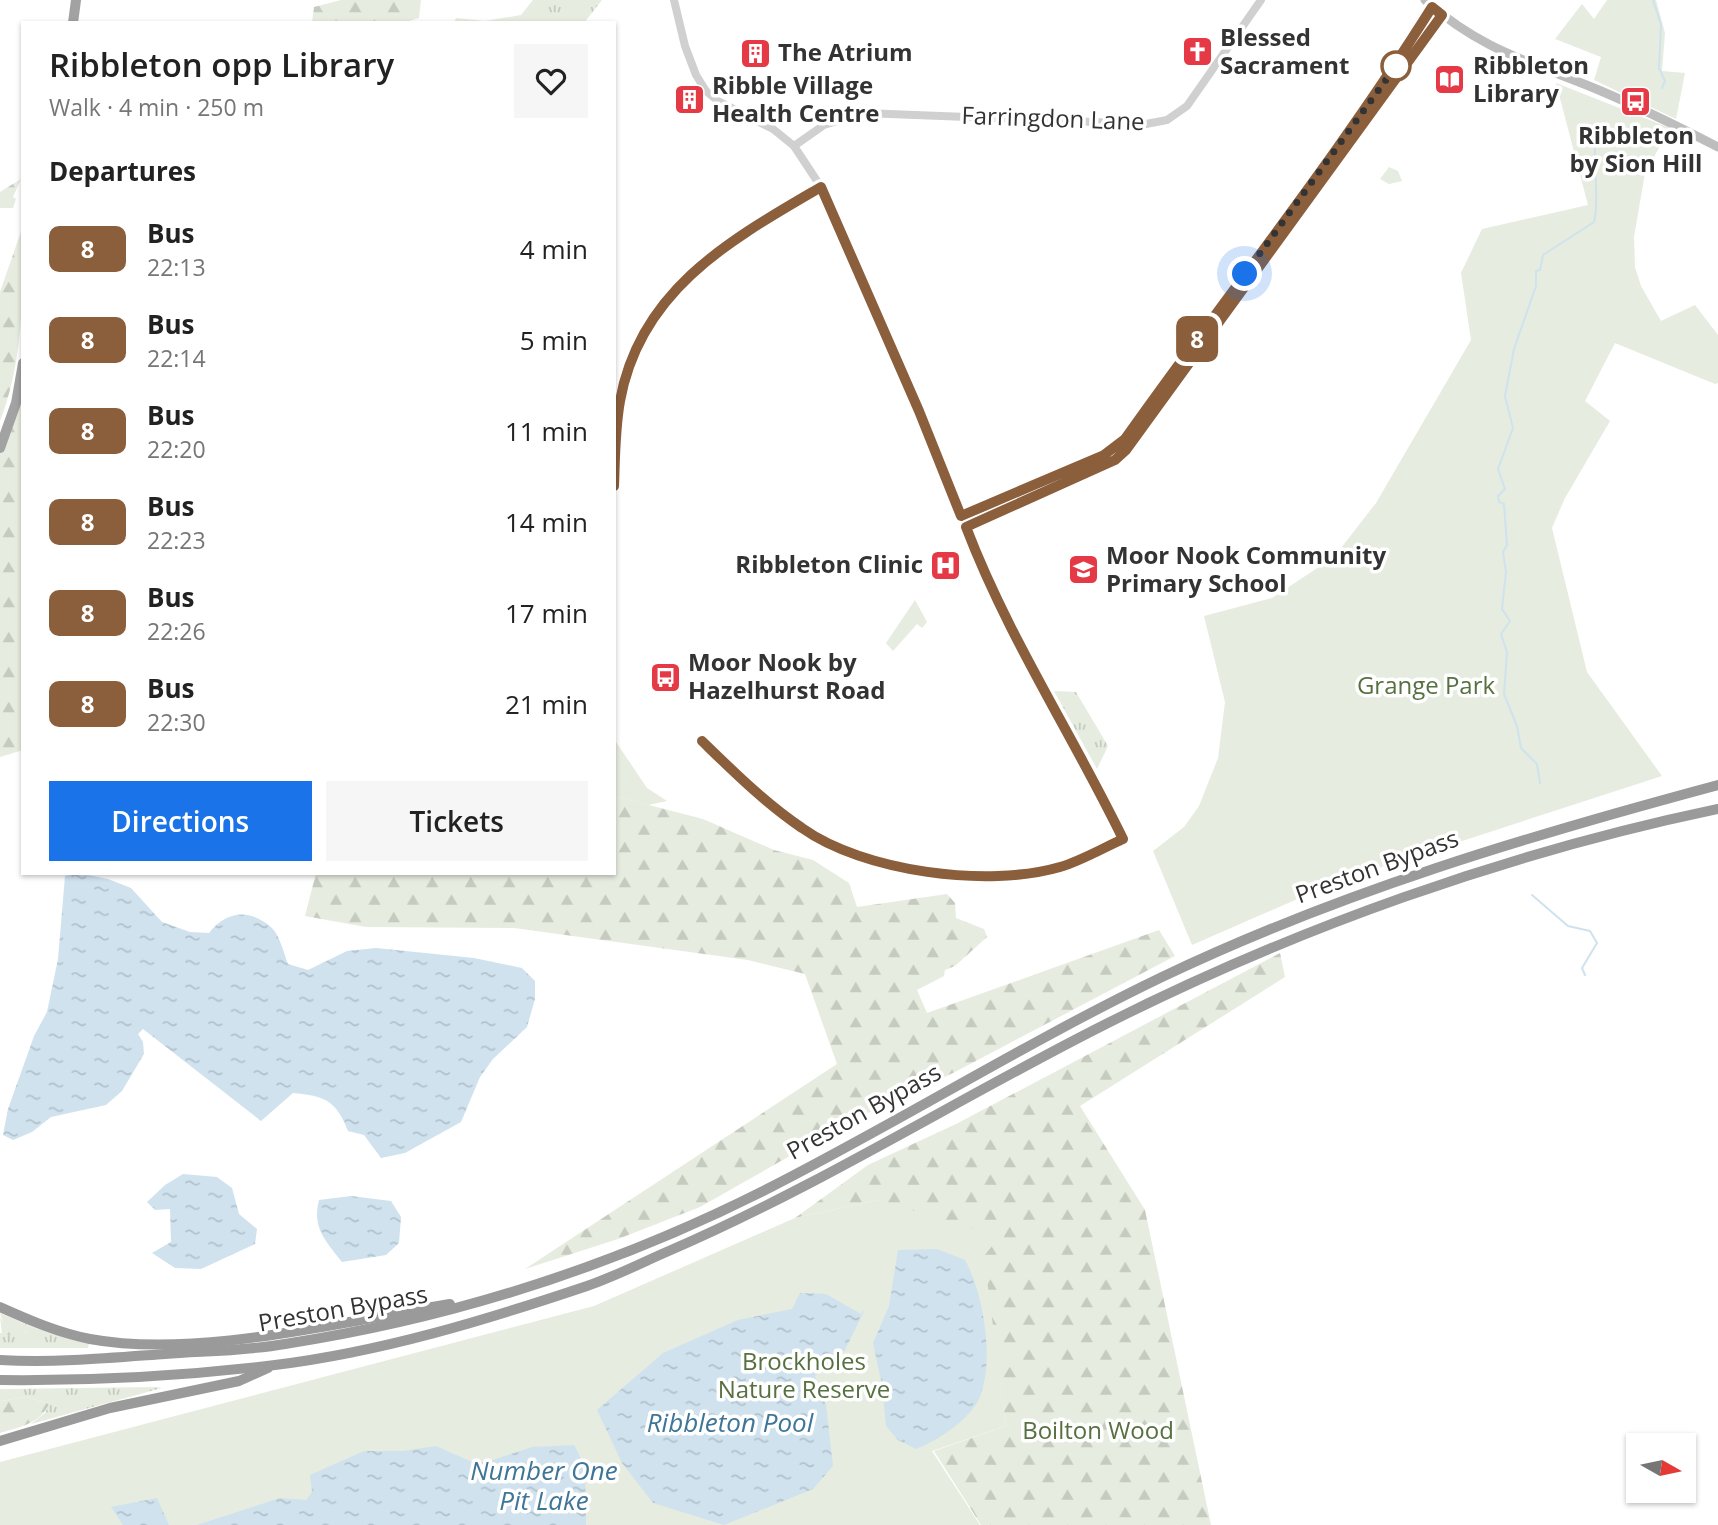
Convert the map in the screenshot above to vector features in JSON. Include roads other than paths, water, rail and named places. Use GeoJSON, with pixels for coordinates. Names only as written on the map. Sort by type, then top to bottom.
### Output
{"type":"FeatureCollection","features":[{"type":"Feature","properties":{"kind":"highway"},"geometry":{"type":"LineString","coordinates":[[73,21],[76,0]]}},
{"type":"Feature","properties":{"kind":"highway"},"geometry":{"type":"LineString","coordinates":[[0,448],[16,403],[21,374]]}},
{"type":"Feature","properties":{"kind":"highway","name":"Preston Bypass"},"geometry":{"type":"LineString","coordinates":[[0,1360],[72,1361],[282,1345],[437,1314],[595,1266],[769,1188],[1051,1032],[1166,975],[1323,906],[1546,831],[1718,785]]}},
{"type":"Feature","properties":{"kind":"highway","name":"Preston Bypass"},"geometry":{"type":"LineString","coordinates":[[0,1380],[79,1381],[277,1365],[419,1337],[606,1278],[770,1206],[1102,1026],[1183,987],[1336,923],[1448,884],[1601,836],[1718,809]]}},
{"type":"Feature","properties":{"kind":"highway"},"geometry":{"type":"LineString","coordinates":[[0,1307],[88,1339],[152,1345],[252,1337],[491,1297]]}},
{"type":"Feature","properties":{"kind":"highway"},"geometry":{"type":"LineString","coordinates":[[0,1441],[110,1408],[239,1381],[277,1365]]}},
{"type":"Feature","properties":{"kind":"main road"},"geometry":{"type":"LineString","coordinates":[[1429,3],[1442,15],[1490,47],[1655,114],[1718,147]]}},
{"type":"Feature","properties":{"kind":"street"},"geometry":{"type":"LineString","coordinates":[[674,0],[685,46],[696,75],[706,91],[718,101],[773,129],[794,146],[821,187],[919,411],[966,527],[1115,460],[1151,410],[1189,366],[1218,318]]}},
{"type":"Feature","properties":{"kind":"street","name":"Farringdon Lane"},"geometry":{"type":"LineString","coordinates":[[794,146],[824,125],[864,113],[1146,124],[1167,120],[1191,102],[1261,0]]}},
{"type":"Feature","properties":{"kind":"street"},"geometry":{"type":"LineString","coordinates":[[1356,129],[1429,3]]}},
{"type":"Feature","properties":{"kind":"street"},"geometry":{"type":"LineString","coordinates":[[1151,410],[1181,360],[1218,318],[1442,15]]}},
{"type":"Feature","properties":{"kind":"street"},"geometry":{"type":"LineString","coordinates":[[1181,360],[1189,366]]}},
{"type":"Feature","properties":{"kind":"street"},"geometry":{"type":"LineString","coordinates":[[961,516],[1122,447]]}},
{"type":"Feature","properties":{"kind":"water"},"geometry":{"type":"Polygon","coordinates":[[[88,875],[131,888],[162,922],[190,932],[209,933],[231,916],[255,917],[275,931],[288,964],[308,970],[347,951],[376,948],[474,958],[522,968],[535,981],[535,999],[527,1027],[493,1059],[480,1077],[461,1122],[405,1153],[381,1158],[364,1135],[348,1131],[334,1106],[313,1096],[293,1093],[261,1121],[143,1029],[138,1034],[143,1042],[144,1054],[122,1091],[106,1105],[51,1117],[32,1132],[13,1140],[3,1135],[8,1109],[34,1036],[47,1012],[58,959],[65,876],[88,875]]]}},
{"type":"Feature","properties":{"kind":"water"},"geometry":{"type":"Polygon","coordinates":[[[183,1174],[217,1177],[232,1188],[239,1214],[257,1229],[255,1244],[201,1269],[175,1268],[152,1253],[171,1242],[170,1209],[155,1210],[147,1202],[165,1185],[183,1174]]]}},
{"type":"Feature","properties":{"kind":"water"},"geometry":{"type":"Polygon","coordinates":[[[351,1196],[391,1201],[401,1217],[399,1243],[386,1255],[342,1262],[325,1240],[317,1218],[319,1200],[351,1196]]]}},
{"type":"Feature","properties":{"kind":"water"},"geometry":{"type":"Polygon","coordinates":[[[937,1249],[965,1260],[972,1274],[982,1309],[987,1348],[986,1367],[979,1399],[968,1415],[943,1435],[916,1449],[898,1440],[886,1426],[882,1385],[873,1343],[889,1306],[898,1250],[937,1249]]]}},
{"type":"Feature","properties":{"kind":"water","name":"Ribbleton Pool"},"geometry":{"type":"Polygon","coordinates":[[[800,1293],[826,1294],[861,1314],[865,1309],[845,1350],[815,1376],[826,1405],[833,1466],[813,1489],[724,1525],[653,1503],[622,1463],[597,1410],[663,1353],[738,1320],[792,1309],[800,1293]]]}},
{"type":"Feature","properties":{"kind":"water","name":"Number One Pit Lake"},"geometry":{"type":"Polygon","coordinates":[[[574,1445],[585,1466],[586,1525],[197,1525],[280,1498],[306,1500],[312,1492],[310,1475],[364,1451],[403,1451],[436,1446],[472,1462],[487,1462],[532,1447],[574,1445]]]}},
{"type":"Feature","properties":{"kind":"water"},"geometry":{"type":"Polygon","coordinates":[[[157,1498],[169,1525],[123,1525],[111,1507],[157,1498]]]}},
{"type":"Feature","properties":{"kind":"waterway"},"geometry":{"type":"LineString","coordinates":[[1653,0],[1661,25],[1659,68],[1665,81],[1662,88]]}},
{"type":"Feature","properties":{"kind":"waterway"},"geometry":{"type":"LineString","coordinates":[[1540,783],[1537,764],[1521,748],[1517,726],[1504,694],[1507,652],[1501,634],[1510,621],[1502,609],[1506,572],[1503,552],[1507,545],[1504,504],[1499,502],[1498,496],[1505,489],[1498,469],[1513,428],[1505,396],[1514,349],[1536,286],[1536,271],[1540,270],[1543,255],[1594,222],[1595,145],[1599,127]]}},
{"type":"Feature","properties":{"kind":"waterway"},"geometry":{"type":"LineString","coordinates":[[1532,895],[1568,926],[1590,931],[1597,943],[1582,968],[1585,975]]}},
{"type":"Feature","properties":{"kind":"place","name":"Blessed Sacrament"},"geometry":{"type":"Point","coordinates":[1197,52]}},
{"type":"Feature","properties":{"kind":"place","name":"The Atrium"},"geometry":{"type":"Point","coordinates":[755,53]}},
{"type":"Feature","properties":{"kind":"place","name":"Ribbleton Library"},"geometry":{"type":"Point","coordinates":[1450,80]}},
{"type":"Feature","properties":{"kind":"place","name":"Ribble Village Health Centre"},"geometry":{"type":"Point","coordinates":[689,100]}},
{"type":"Feature","properties":{"kind":"place","name":"Ribbleton by Sion Hill"},"geometry":{"type":"Point","coordinates":[1636,102]}},
{"type":"Feature","properties":{"kind":"place","name":"Ribbleton Clinic"},"geometry":{"type":"Point","coordinates":[946,565]}},
{"type":"Feature","properties":{"kind":"place","name":"Moor Nook Community Primary School"},"geometry":{"type":"Point","coordinates":[1083,570]}},
{"type":"Feature","properties":{"kind":"place","name":"Moor Nook by Hazelhurst Road"},"geometry":{"type":"Point","coordinates":[665,677]}},
{"type":"Feature","properties":{"kind":"park label","name":"Grange Park"},"geometry":{"type":"Point","coordinates":[1426,686]}},
{"type":"Feature","properties":{"kind":"park label","name":"Brockholes Nature Reserve"},"geometry":{"type":"Point","coordinates":[804,1376]}},
{"type":"Feature","properties":{"kind":"park label","name":"Boilton Wood"},"geometry":{"type":"Point","coordinates":[1098,1431]}}]}
